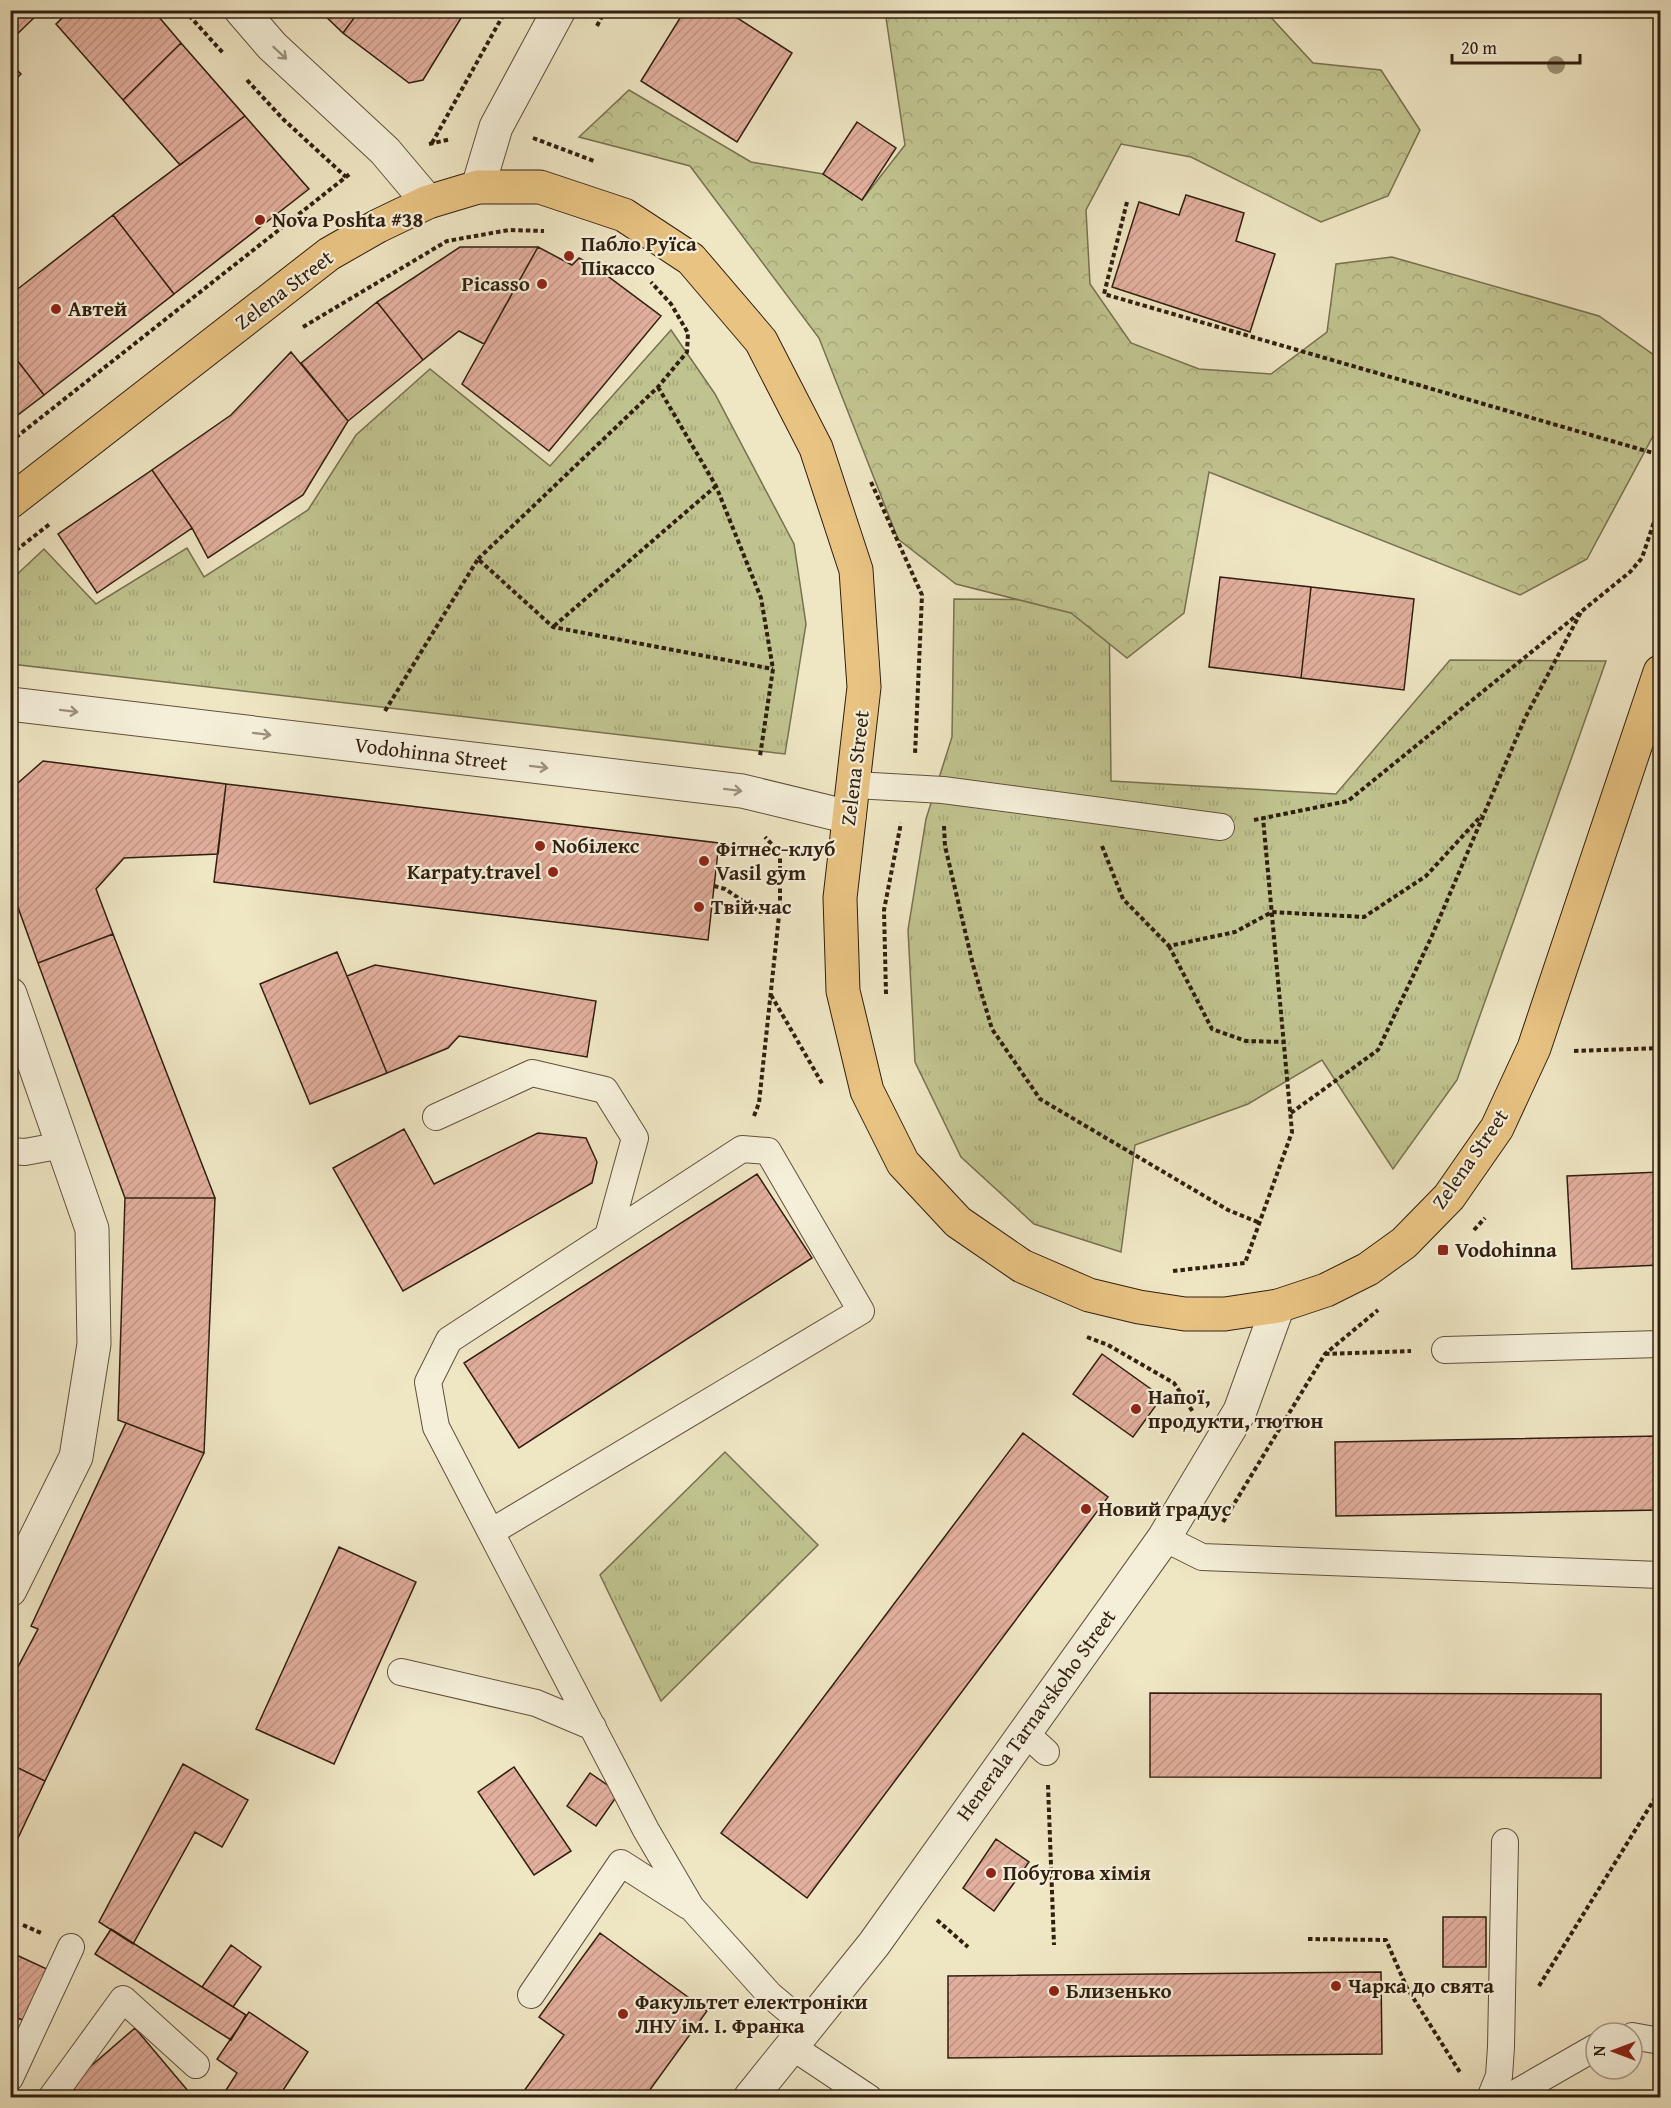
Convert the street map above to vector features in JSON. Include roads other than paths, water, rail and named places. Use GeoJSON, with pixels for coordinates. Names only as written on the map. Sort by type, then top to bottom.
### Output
{"type":"FeatureCollection","features":[{"type":"Feature","properties":{"kind":"main road","name":"Zelena Street"},"geometry":{"type":"LineString","coordinates":[[10,502],[329,254],[378,226],[428,202],[478,187],[540,187],[624,215],[691,259],[761,341],[816,447],[856,570],[864,687],[855,785],[840,898],[843,991],[867,1091],[903,1164],[958,1222],[1022,1266],[1089,1294],[1139,1307],[1185,1314],[1225,1314],[1278,1306],[1326,1290],[1368,1269],[1404,1243],[1449,1197],[1497,1128],[1534,1048],[1660,672]]}},
{"type":"Feature","properties":{"kind":"street"},"geometry":{"type":"LineString","coordinates":[[241,10],[272,46],[384,151],[428,202]]}},
{"type":"Feature","properties":{"kind":"street"},"geometry":{"type":"LineString","coordinates":[[478,187],[496,127],[559,10]]}},
{"type":"Feature","properties":{"kind":"street","name":"Vodohinna Street"},"geometry":{"type":"LineString","coordinates":[[10,704],[742,791],[849,817]]}},
{"type":"Feature","properties":{"kind":"street"},"geometry":{"type":"LineString","coordinates":[[10,994],[92,1229],[94,1344],[76,1457],[10,1590]]}},
{"type":"Feature","properties":{"kind":"street","name":"Henerala Tarnavskoho Street"},"geometry":{"type":"LineString","coordinates":[[750,2097],[1035,1742],[1164,1538],[1240,1411],[1278,1306]]}},
{"type":"Feature","properties":{"kind":"lane"},"geometry":{"type":"LineString","coordinates":[[855,785],[943,789],[1221,827]]}},
{"type":"Feature","properties":{"kind":"lane"},"geometry":{"type":"LineString","coordinates":[[436,1117],[532,1073],[605,1090],[635,1138],[608,1236]]}},
{"type":"Feature","properties":{"kind":"lane"},"geometry":{"type":"LineString","coordinates":[[10,1151],[24,1152],[63,1145]]}},
{"type":"Feature","properties":{"kind":"lane"},"geometry":{"type":"LineString","coordinates":[[491,1532],[861,1311],[768,1151],[742,1149],[449,1340],[428,1382],[436,1427],[646,1830],[691,1907],[770,1995],[799,2036],[868,2097]]}},
{"type":"Feature","properties":{"kind":"lane"},"geometry":{"type":"LineString","coordinates":[[1445,1350],[1660,1344]]}},
{"type":"Feature","properties":{"kind":"lane"},"geometry":{"type":"LineString","coordinates":[[1164,1538],[1202,1557],[1660,1575]]}},
{"type":"Feature","properties":{"kind":"lane"},"geometry":{"type":"LineString","coordinates":[[401,1672],[536,1703],[593,1727]]}},
{"type":"Feature","properties":{"kind":"lane"},"geometry":{"type":"LineString","coordinates":[[1490,2097],[1499,2076],[1501,2047],[1505,1842]]}},
{"type":"Feature","properties":{"kind":"lane"},"geometry":{"type":"LineString","coordinates":[[531,1995],[621,1863],[691,1907]]}},
{"type":"Feature","properties":{"kind":"lane"},"geometry":{"type":"LineString","coordinates":[[10,2078],[71,1947]]}},
{"type":"Feature","properties":{"kind":"lane"},"geometry":{"type":"LineString","coordinates":[[51,2097],[123,1999],[196,2065]]}},
{"type":"Feature","properties":{"kind":"lane"},"geometry":{"type":"LineString","coordinates":[[1644,2038],[1660,2041]]}},
{"type":"Feature","properties":{"kind":"lane"},"geometry":{"type":"LineString","coordinates":[[1507,2097],[1584,2054]]}},
{"type":"Feature","properties":{"kind":"place","name":"Nova Poshta #38"},"geometry":{"type":"Point","coordinates":[260,220]}},
{"type":"Feature","properties":{"kind":"place","name":"Пабло Руїса Пікассо"},"geometry":{"type":"Point","coordinates":[569,256]}},
{"type":"Feature","properties":{"kind":"place","name":"Picasso"},"geometry":{"type":"Point","coordinates":[542,284]}},
{"type":"Feature","properties":{"kind":"place","name":"Автей"},"geometry":{"type":"Point","coordinates":[56,309]}},
{"type":"Feature","properties":{"kind":"place","name":"Nобілекс"},"geometry":{"type":"Point","coordinates":[540,846]}},
{"type":"Feature","properties":{"kind":"place","name":"Фітнес-клуб Vasil gym"},"geometry":{"type":"Point","coordinates":[704,861]}},
{"type":"Feature","properties":{"kind":"place","name":"Karpaty.travel"},"geometry":{"type":"Point","coordinates":[553,872]}},
{"type":"Feature","properties":{"kind":"place","name":"Твій час"},"geometry":{"type":"Point","coordinates":[699,907]}},
{"type":"Feature","properties":{"kind":"place","name":"Vodohinna"},"geometry":{"type":"Point","coordinates":[1443,1250]}},
{"type":"Feature","properties":{"kind":"place","name":"Напої, продукти, тютюн"},"geometry":{"type":"Point","coordinates":[1136,1409]}},
{"type":"Feature","properties":{"kind":"place","name":"Новий градус"},"geometry":{"type":"Point","coordinates":[1086,1509]}},
{"type":"Feature","properties":{"kind":"place","name":"Побутова хімія"},"geometry":{"type":"Point","coordinates":[991,1873]}},
{"type":"Feature","properties":{"kind":"place","name":"Чарка до свята"},"geometry":{"type":"Point","coordinates":[1336,1986]}},
{"type":"Feature","properties":{"kind":"place","name":"Близенько"},"geometry":{"type":"Point","coordinates":[1054,1991]}},
{"type":"Feature","properties":{"kind":"place","name":"Факультет електроніки ЛНУ ім. І. Франка"},"geometry":{"type":"Point","coordinates":[623,2014]}}]}
